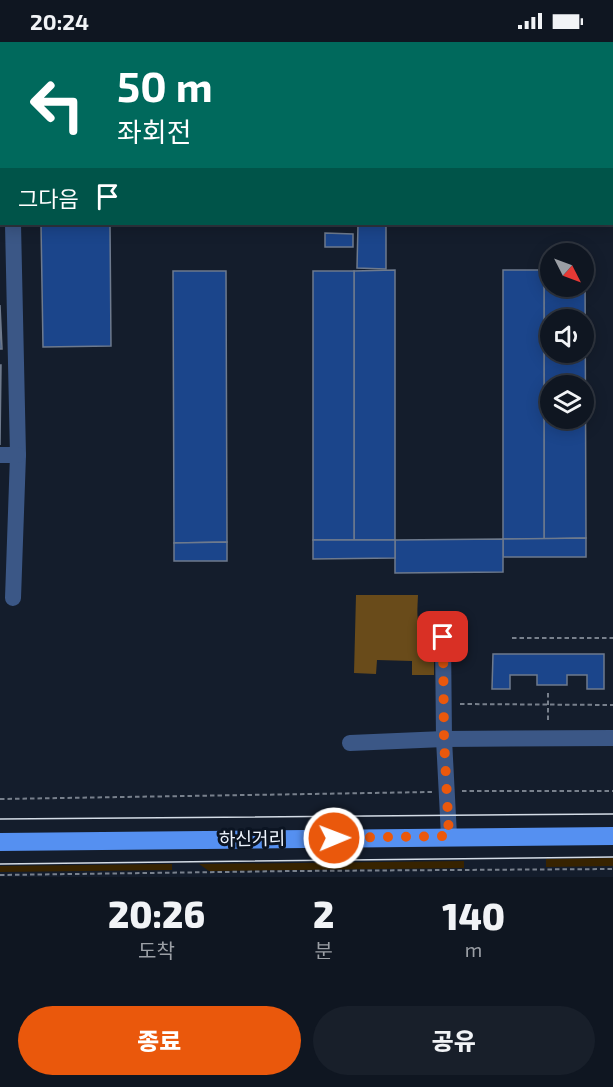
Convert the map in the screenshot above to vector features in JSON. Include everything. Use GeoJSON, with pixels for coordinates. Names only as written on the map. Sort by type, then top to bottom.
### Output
{"type":"FeatureCollection","features":[{"type":"Feature","properties":{"kind":"main road","name":"하신거리"},"geometry":{"type":"LineString","coordinates":[[0,842],[613,836]]}},
{"type":"Feature","properties":{"kind":"lane"},"geometry":{"type":"LineString","coordinates":[[13,225],[18,455],[13,598]]}},
{"type":"Feature","properties":{"kind":"lane"},"geometry":{"type":"LineString","coordinates":[[0,455],[18,455]]}},
{"type":"Feature","properties":{"kind":"lane"},"geometry":{"type":"LineString","coordinates":[[443,637],[444,739],[449,836]]}},
{"type":"Feature","properties":{"kind":"lane"},"geometry":{"type":"LineString","coordinates":[[350,743],[444,739],[613,738]]}},
{"type":"Feature","properties":{"kind":"path"},"geometry":{"type":"LineString","coordinates":[[512,638],[613,638]]}},
{"type":"Feature","properties":{"kind":"path"},"geometry":{"type":"LineString","coordinates":[[548,693],[549,738]]}},
{"type":"Feature","properties":{"kind":"path"},"geometry":{"type":"LineString","coordinates":[[443,704],[613,705]]}},
{"type":"Feature","properties":{"kind":"path"},"geometry":{"type":"LineString","coordinates":[[0,799],[446,791],[613,791]]}},
{"type":"Feature","properties":{"kind":"path"},"geometry":{"type":"LineString","coordinates":[[0,875],[613,869]]}},
{"type":"Feature","properties":{"kind":"shaded area"},"geometry":{"type":"Polygon","coordinates":[[[356,595],[418,595],[418,622],[423,633],[434,644],[434,675],[412,675],[412,661],[377,660],[376,674],[354,673],[356,595]]]}},
{"type":"Feature","properties":{"kind":"shaded area"},"geometry":{"type":"Polygon","coordinates":[[[613,858],[613,866],[546,867],[546,859],[613,858]]]}},
{"type":"Feature","properties":{"kind":"shaded area"},"geometry":{"type":"Polygon","coordinates":[[[464,861],[464,868],[209,871],[199,864],[464,861]]]}},
{"type":"Feature","properties":{"kind":"shaded area"},"geometry":{"type":"Polygon","coordinates":[[[172,864],[172,870],[0,872],[0,866],[172,864]]]}},
{"type":"Feature","properties":{"kind":"building"},"geometry":{"type":"Polygon","coordinates":[[[41,225],[110,225],[111,346],[43,347],[41,225]]]}},
{"type":"Feature","properties":{"kind":"building"},"geometry":{"type":"Polygon","coordinates":[[[358,225],[386,225],[386,269],[357,268],[358,225]]]}},
{"type":"Feature","properties":{"kind":"building"},"geometry":{"type":"Polygon","coordinates":[[[325,233],[353,234],[353,247],[325,247],[325,233]]]}},
{"type":"Feature","properties":{"kind":"building"},"geometry":{"type":"Polygon","coordinates":[[[395,270],[395,540],[354,540],[354,271],[395,270]]]}},
{"type":"Feature","properties":{"kind":"building"},"geometry":{"type":"Polygon","coordinates":[[[503,270],[540,270],[540,297],[544,297],[544,309],[540,309],[540,363],[544,363],[544,375],[540,375],[540,429],[544,429],[544,539],[503,539],[503,270]]]}},
{"type":"Feature","properties":{"kind":"building"},"geometry":{"type":"Polygon","coordinates":[[[173,271],[226,271],[227,542],[174,543],[173,271]]]}},
{"type":"Feature","properties":{"kind":"building"},"geometry":{"type":"Polygon","coordinates":[[[313,271],[354,271],[354,540],[313,540],[313,271]]]}},
{"type":"Feature","properties":{"kind":"building"},"geometry":{"type":"Polygon","coordinates":[[[544,297],[585,297],[585,309],[544,309],[544,297]]]}},
{"type":"Feature","properties":{"kind":"building"},"geometry":{"type":"Polygon","coordinates":[[[0,305],[2,349],[0,349],[0,305]]]}},
{"type":"Feature","properties":{"kind":"building"},"geometry":{"type":"Polygon","coordinates":[[[544,363],[585,363],[585,375],[544,375],[544,363]]]}},
{"type":"Feature","properties":{"kind":"building"},"geometry":{"type":"Polygon","coordinates":[[[0,365],[1,365],[0,445],[0,365]]]}},
{"type":"Feature","properties":{"kind":"building"},"geometry":{"type":"Polygon","coordinates":[[[544,429],[586,429],[586,538],[544,539],[544,429]]]}},
{"type":"Feature","properties":{"kind":"building"},"geometry":{"type":"Polygon","coordinates":[[[586,538],[586,557],[503,557],[503,539],[586,538]]]}},
{"type":"Feature","properties":{"kind":"building"},"geometry":{"type":"Polygon","coordinates":[[[503,539],[503,572],[395,573],[395,540],[503,539]]]}},
{"type":"Feature","properties":{"kind":"building"},"geometry":{"type":"Polygon","coordinates":[[[313,540],[395,540],[395,558],[313,559],[313,540]]]}},
{"type":"Feature","properties":{"kind":"building"},"geometry":{"type":"Polygon","coordinates":[[[227,542],[227,561],[174,561],[174,543],[227,542]]]}},
{"type":"Feature","properties":{"kind":"building"},"geometry":{"type":"Polygon","coordinates":[[[493,654],[604,654],[604,689],[587,689],[587,675],[567,675],[567,685],[537,685],[537,675],[510,675],[510,689],[492,689],[493,654]]]}},
{"type":"Feature","properties":{"kind":"tram line"},"geometry":{"type":"LineString","coordinates":[[0,819],[613,814]]}},
{"type":"Feature","properties":{"kind":"tram line"},"geometry":{"type":"LineString","coordinates":[[0,864],[613,857]]}},
{"type":"Feature","properties":{"kind":"route"},"geometry":{"type":"LineString","coordinates":[[334,838],[449,836],[445,776],[443,637]]}}]}
